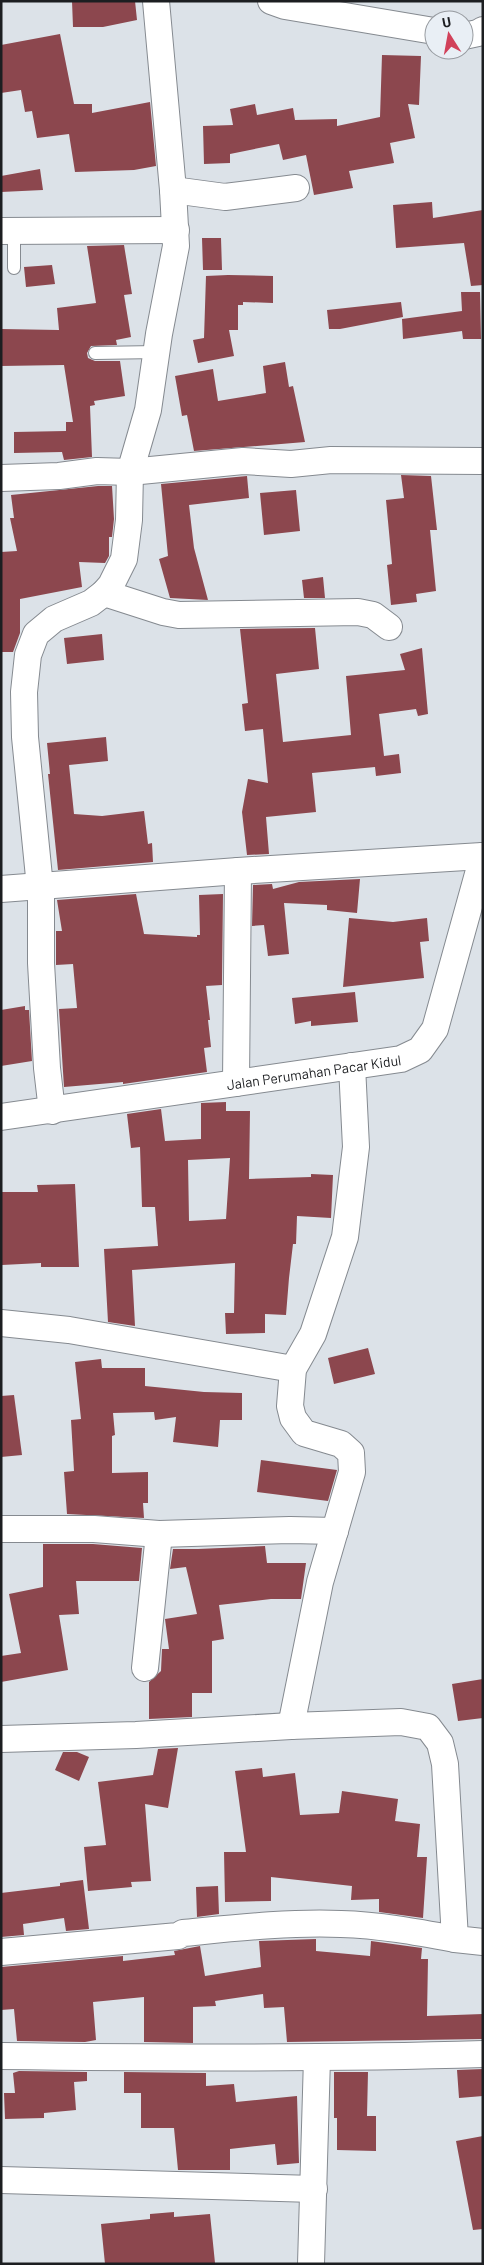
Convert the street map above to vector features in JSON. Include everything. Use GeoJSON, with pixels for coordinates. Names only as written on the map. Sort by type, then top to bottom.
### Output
{"type":"FeatureCollection","features":[{"type":"Feature","properties":{"kind":"street"},"geometry":{"type":"LineString","coordinates":[[52,1111],[47,1068],[40,887],[25,737],[24,692],[28,655],[36,634],[54,619],[90,603],[104,593],[111,585],[124,559],[129,520],[130,472],[148,410],[160,325],[176,246],[173,190],[156,1]]}},
{"type":"Feature","properties":{"kind":"street"},"geometry":{"type":"LineString","coordinates":[[271,1],[285,6],[424,29]]}},
{"type":"Feature","properties":{"kind":"street"},"geometry":{"type":"LineString","coordinates":[[173,190],[225,197],[296,188]]}},
{"type":"Feature","properties":{"kind":"street"},"geometry":{"type":"LineString","coordinates":[[8,231],[176,230]]}},
{"type":"Feature","properties":{"kind":"street"},"geometry":{"type":"LineString","coordinates":[[1,478],[59,476],[96,471],[130,472],[243,461],[291,464],[331,460],[483,462]]}},
{"type":"Feature","properties":{"kind":"street"},"geometry":{"type":"LineString","coordinates":[[104,593],[163,612],[179,615],[358,612],[373,615],[389,626]]}},
{"type":"Feature","properties":{"kind":"street"},"geometry":{"type":"LineString","coordinates":[[1,889],[238,871],[483,856]]}},
{"type":"Feature","properties":{"kind":"street","name":"Jalan Perumahan Pacar Kidul"},"geometry":{"type":"LineString","coordinates":[[1,1117],[401,1060],[420,1050],[436,1030],[483,856]]}},
{"type":"Feature","properties":{"kind":"street"},"geometry":{"type":"LineString","coordinates":[[236,1083],[238,871]]}},
{"type":"Feature","properties":{"kind":"street"},"geometry":{"type":"LineString","coordinates":[[291,1726],[320,1582],[352,1472],[351,1453],[341,1444],[304,1433],[293,1418],[290,1406],[293,1369],[313,1334],[345,1237],[356,1147],[352,1066]]}},
{"type":"Feature","properties":{"kind":"street"},"geometry":{"type":"LineString","coordinates":[[1,1323],[69,1330],[293,1369]]}},
{"type":"Feature","properties":{"kind":"street"},"geometry":{"type":"LineString","coordinates":[[1,1528],[94,1529],[160,1534],[290,1530],[334,1531]]}},
{"type":"Feature","properties":{"kind":"street"},"geometry":{"type":"LineString","coordinates":[[145,1668],[160,1534]]}},
{"type":"Feature","properties":{"kind":"street"},"geometry":{"type":"LineString","coordinates":[[1,1739],[136,1735],[401,1722],[428,1727],[440,1744],[445,1764],[455,1939]]}},
{"type":"Feature","properties":{"kind":"street"},"geometry":{"type":"LineString","coordinates":[[1,1952],[178,1936],[183,1933],[261,1926],[340,1924],[392,1928],[483,1942]]}},
{"type":"Feature","properties":{"kind":"street"},"geometry":{"type":"LineString","coordinates":[[1,2056],[317,2058],[483,2054]]}},
{"type":"Feature","properties":{"kind":"street"},"geometry":{"type":"LineString","coordinates":[[310,2264],[317,2058]]}},
{"type":"Feature","properties":{"kind":"street"},"geometry":{"type":"LineString","coordinates":[[1,2180],[314,2189]]}},
{"type":"Feature","properties":{"kind":"lane"},"geometry":{"type":"LineString","coordinates":[[8,231],[14,268]]}},
{"type":"Feature","properties":{"kind":"lane"},"geometry":{"type":"LineString","coordinates":[[95,353],[157,352]]}},
{"type":"Feature","properties":{"kind":"building"},"geometry":{"type":"Polygon","coordinates":[[[72,1],[135,1],[137,20],[103,27],[73,27],[72,1]]]}},
{"type":"Feature","properties":{"kind":"building"},"geometry":{"type":"Polygon","coordinates":[[[60,34],[74,104],[92,104],[92,113],[150,102],[156,166],[134,170],[75,172],[69,134],[37,138],[32,111],[25,112],[21,90],[1,93],[1,45],[60,34]]]}},
{"type":"Feature","properties":{"kind":"building"},"geometry":{"type":"Polygon","coordinates":[[[382,55],[421,56],[419,105],[408,104],[415,138],[390,143],[394,163],[349,171],[353,188],[314,195],[306,155],[283,160],[279,144],[230,154],[230,163],[204,164],[203,126],[233,125],[230,109],[255,104],[257,115],[293,108],[295,120],[337,119],[337,126],[380,117],[382,55]]]}},
{"type":"Feature","properties":{"kind":"building"},"geometry":{"type":"Polygon","coordinates":[[[40,169],[43,190],[1,192],[1,176],[40,169]]]}},
{"type":"Feature","properties":{"kind":"building"},"geometry":{"type":"Polygon","coordinates":[[[432,202],[433,218],[483,210],[483,285],[471,286],[464,243],[396,248],[393,205],[432,202]]]}},
{"type":"Feature","properties":{"kind":"building"},"geometry":{"type":"Polygon","coordinates":[[[202,238],[221,238],[222,270],[203,270],[202,238]]]}},
{"type":"Feature","properties":{"kind":"building"},"geometry":{"type":"Polygon","coordinates":[[[124,245],[132,294],[124,295],[131,337],[116,340],[117,345],[91,346],[87,353],[88,358],[95,361],[120,361],[125,396],[94,401],[95,405],[90,406],[92,457],[64,460],[62,452],[14,453],[14,432],[66,431],[66,422],[73,422],[64,365],[1,366],[1,329],[59,330],[57,308],[96,303],[87,246],[124,245]]]}},
{"type":"Feature","properties":{"kind":"building"},"geometry":{"type":"Polygon","coordinates":[[[52,265],[55,284],[26,287],[24,267],[52,265]]]}},
{"type":"Feature","properties":{"kind":"building"},"geometry":{"type":"Polygon","coordinates":[[[206,276],[273,276],[273,303],[243,302],[243,305],[238,305],[238,330],[229,330],[234,356],[198,363],[193,340],[204,338],[206,276]]]}},
{"type":"Feature","properties":{"kind":"building"},"geometry":{"type":"Polygon","coordinates":[[[461,292],[480,292],[481,339],[463,339],[462,331],[403,339],[402,319],[462,311],[461,292]]]}},
{"type":"Feature","properties":{"kind":"building"},"geometry":{"type":"Polygon","coordinates":[[[401,302],[403,317],[340,329],[329,329],[327,310],[401,302]]]}},
{"type":"Feature","properties":{"kind":"building"},"geometry":{"type":"Polygon","coordinates":[[[285,362],[289,387],[293,386],[305,442],[194,451],[187,415],[182,416],[175,376],[213,369],[218,401],[266,393],[263,366],[285,362]]]}},
{"type":"Feature","properties":{"kind":"building"},"geometry":{"type":"Polygon","coordinates":[[[401,475],[431,476],[437,530],[430,530],[436,591],[416,594],[417,602],[391,605],[387,565],[392,564],[386,500],[404,498],[401,475]]]}},
{"type":"Feature","properties":{"kind":"building"},"geometry":{"type":"Polygon","coordinates":[[[247,476],[249,498],[189,505],[194,548],[208,600],[170,598],[159,559],[168,556],[161,484],[247,476]]]}},
{"type":"Feature","properties":{"kind":"building"},"geometry":{"type":"Polygon","coordinates":[[[112,486],[114,519],[112,537],[109,537],[109,556],[105,563],[79,562],[82,587],[20,599],[20,633],[13,652],[1,652],[1,552],[17,551],[10,518],[14,518],[11,495],[112,486]]]}},
{"type":"Feature","properties":{"kind":"building"},"geometry":{"type":"Polygon","coordinates":[[[296,490],[300,531],[264,535],[260,493],[296,490]]]}},
{"type":"Feature","properties":{"kind":"building"},"geometry":{"type":"Polygon","coordinates":[[[323,577],[325,598],[304,598],[302,580],[323,577]]]}},
{"type":"Feature","properties":{"kind":"building"},"geometry":{"type":"Polygon","coordinates":[[[315,628],[319,669],[276,674],[283,742],[351,735],[346,676],[405,670],[400,654],[422,648],[428,714],[418,716],[416,709],[379,714],[384,756],[399,754],[401,773],[376,776],[375,767],[312,773],[316,812],[266,817],[269,854],[247,855],[242,812],[248,779],[268,783],[263,729],[245,731],[242,704],[248,703],[240,629],[315,628]]]}},
{"type":"Feature","properties":{"kind":"building"},"geometry":{"type":"Polygon","coordinates":[[[102,634],[104,660],[67,664],[64,638],[102,634]]]}},
{"type":"Feature","properties":{"kind":"building"},"geometry":{"type":"Polygon","coordinates":[[[106,737],[108,761],[69,765],[74,814],[102,816],[144,811],[148,844],[152,843],[153,862],[58,870],[48,774],[50,774],[47,743],[106,737]]]}},
{"type":"Feature","properties":{"kind":"building"},"geometry":{"type":"Polygon","coordinates":[[[360,879],[357,913],[327,910],[327,905],[284,903],[289,954],[268,956],[264,925],[252,926],[253,885],[272,884],[273,889],[299,882],[360,879]]]}},
{"type":"Feature","properties":{"kind":"building"},"geometry":{"type":"Polygon","coordinates":[[[136,894],[144,934],[197,937],[197,935],[200,935],[199,895],[223,894],[222,985],[206,986],[211,1047],[204,1048],[207,1072],[123,1084],[123,1082],[64,1087],[59,1009],[77,1008],[73,964],[56,965],[56,931],[62,931],[57,900],[136,894]]]}},
{"type":"Feature","properties":{"kind":"building"},"geometry":{"type":"Polygon","coordinates":[[[349,918],[393,922],[427,918],[429,941],[420,942],[424,978],[343,987],[349,918]]]}},
{"type":"Feature","properties":{"kind":"building"},"geometry":{"type":"Polygon","coordinates":[[[355,992],[358,1022],[311,1026],[311,1021],[295,1024],[292,998],[355,992]]]}},
{"type":"Feature","properties":{"kind":"building"},"geometry":{"type":"Polygon","coordinates":[[[25,1006],[25,1010],[29,1010],[32,1061],[1,1066],[1,1010],[25,1006]]]}},
{"type":"Feature","properties":{"kind":"building"},"geometry":{"type":"Polygon","coordinates":[[[226,1102],[226,1111],[250,1111],[249,1179],[311,1177],[311,1174],[333,1175],[331,1218],[297,1216],[296,1244],[293,1244],[286,1315],[265,1314],[265,1333],[226,1334],[225,1313],[234,1313],[235,1263],[132,1270],[135,1326],[108,1322],[104,1249],[158,1246],[155,1207],[142,1207],[140,1147],[131,1148],[127,1114],[161,1109],[165,1141],[201,1139],[201,1103],[226,1102]],[[230,1158],[188,1160],[189,1221],[226,1219],[230,1158]]]}},
{"type":"Feature","properties":{"kind":"building"},"geometry":{"type":"Polygon","coordinates":[[[75,1184],[79,1267],[41,1267],[41,1263],[2,1265],[2,1192],[38,1192],[37,1185],[75,1184]]]}},
{"type":"Feature","properties":{"kind":"building"},"geometry":{"type":"Polygon","coordinates":[[[368,1348],[375,1374],[334,1384],[328,1358],[368,1348]]]}},
{"type":"Feature","properties":{"kind":"building"},"geometry":{"type":"Polygon","coordinates":[[[101,1359],[102,1368],[145,1368],[145,1386],[204,1392],[242,1393],[242,1420],[220,1420],[218,1447],[173,1442],[176,1417],[155,1420],[154,1412],[113,1413],[115,1435],[112,1436],[112,1473],[148,1472],[148,1503],[143,1503],[144,1518],[67,1514],[64,1472],[74,1471],[71,1420],[81,1419],[75,1362],[101,1359]]]}},
{"type":"Feature","properties":{"kind":"building"},"geometry":{"type":"Polygon","coordinates":[[[14,1395],[22,1455],[1,1457],[1,1396],[14,1395]]]}},
{"type":"Feature","properties":{"kind":"building"},"geometry":{"type":"Polygon","coordinates":[[[261,1460],[337,1470],[328,1501],[257,1492],[261,1460]]]}},
{"type":"Feature","properties":{"kind":"building"},"geometry":{"type":"Polygon","coordinates":[[[43,1544],[93,1544],[142,1548],[139,1581],[76,1581],[79,1614],[59,1615],[68,1670],[1,1682],[1,1656],[21,1653],[9,1594],[43,1587],[43,1544]]]}},
{"type":"Feature","properties":{"kind":"building"},"geometry":{"type":"Polygon","coordinates":[[[265,1546],[267,1563],[306,1563],[301,1599],[271,1599],[219,1605],[224,1639],[212,1641],[212,1693],[192,1693],[192,1717],[149,1719],[149,1682],[161,1671],[162,1649],[169,1649],[165,1619],[197,1614],[186,1567],[170,1569],[173,1549],[265,1546]]]}},
{"type":"Feature","properties":{"kind":"building"},"geometry":{"type":"Polygon","coordinates":[[[483,1679],[483,1718],[458,1721],[452,1684],[483,1679]]]}},
{"type":"Feature","properties":{"kind":"building"},"geometry":{"type":"Polygon","coordinates":[[[178,1748],[168,1808],[145,1804],[151,1881],[131,1882],[132,1887],[88,1891],[84,1847],[106,1845],[98,1782],[153,1775],[158,1749],[178,1748]]]}},
{"type":"Feature","properties":{"kind":"building"},"geometry":{"type":"Polygon","coordinates":[[[63,1752],[77,1752],[89,1757],[79,1781],[55,1770],[63,1752]]]}},
{"type":"Feature","properties":{"kind":"building"},"geometry":{"type":"Polygon","coordinates":[[[262,1768],[263,1777],[295,1773],[300,1815],[339,1813],[342,1791],[398,1799],[395,1821],[420,1824],[417,1857],[427,1857],[423,1918],[379,1912],[379,1899],[351,1900],[352,1886],[271,1877],[271,1901],[225,1902],[224,1852],[246,1852],[235,1771],[262,1768]]]}},
{"type":"Feature","properties":{"kind":"building"},"geometry":{"type":"Polygon","coordinates":[[[83,1880],[89,1929],[66,1931],[64,1918],[23,1924],[24,1935],[1,1937],[1,1893],[60,1886],[60,1883],[83,1880]]]}},
{"type":"Feature","properties":{"kind":"building"},"geometry":{"type":"Polygon","coordinates":[[[218,1886],[219,1914],[197,1917],[196,1887],[218,1886]]]}},
{"type":"Feature","properties":{"kind":"building"},"geometry":{"type":"Polygon","coordinates":[[[316,1939],[316,1951],[370,1956],[371,1941],[422,1948],[421,1959],[428,1959],[427,2016],[483,2014],[483,2039],[287,2042],[284,2007],[264,2008],[263,1994],[215,2001],[216,2006],[193,2007],[193,2043],[144,2042],[144,1997],[93,2002],[96,2040],[85,2042],[17,2041],[14,2009],[1,2010],[1,1967],[123,1956],[123,1961],[175,1955],[174,1951],[200,1946],[205,1976],[261,1967],[259,1941],[316,1939]]]}},
{"type":"Feature","properties":{"kind":"building"},"geometry":{"type":"Polygon","coordinates":[[[483,2069],[483,2096],[459,2098],[457,2070],[483,2069]]]}},
{"type":"Feature","properties":{"kind":"building"},"geometry":{"type":"Polygon","coordinates":[[[19,2071],[87,2072],[87,2081],[74,2082],[76,2110],[44,2113],[44,2118],[5,2119],[4,2093],[15,2093],[13,2073],[19,2071]]]}},
{"type":"Feature","properties":{"kind":"building"},"geometry":{"type":"Polygon","coordinates":[[[124,2072],[206,2073],[206,2086],[234,2084],[236,2102],[297,2096],[299,2163],[277,2165],[275,2144],[230,2149],[230,2170],[178,2170],[174,2128],[141,2128],[141,2093],[124,2093],[124,2072]]]}},
{"type":"Feature","properties":{"kind":"building"},"geometry":{"type":"Polygon","coordinates":[[[334,2072],[368,2072],[367,2116],[376,2116],[376,2151],[337,2150],[337,2118],[334,2118],[334,2072]]]}},
{"type":"Feature","properties":{"kind":"building"},"geometry":{"type":"Polygon","coordinates":[[[483,2136],[483,2229],[473,2230],[456,2141],[483,2136]]]}},
{"type":"Feature","properties":{"kind":"building"},"geometry":{"type":"Polygon","coordinates":[[[174,2212],[174,2217],[210,2214],[215,2263],[105,2264],[101,2224],[150,2219],[150,2214],[174,2212]]]}}]}
